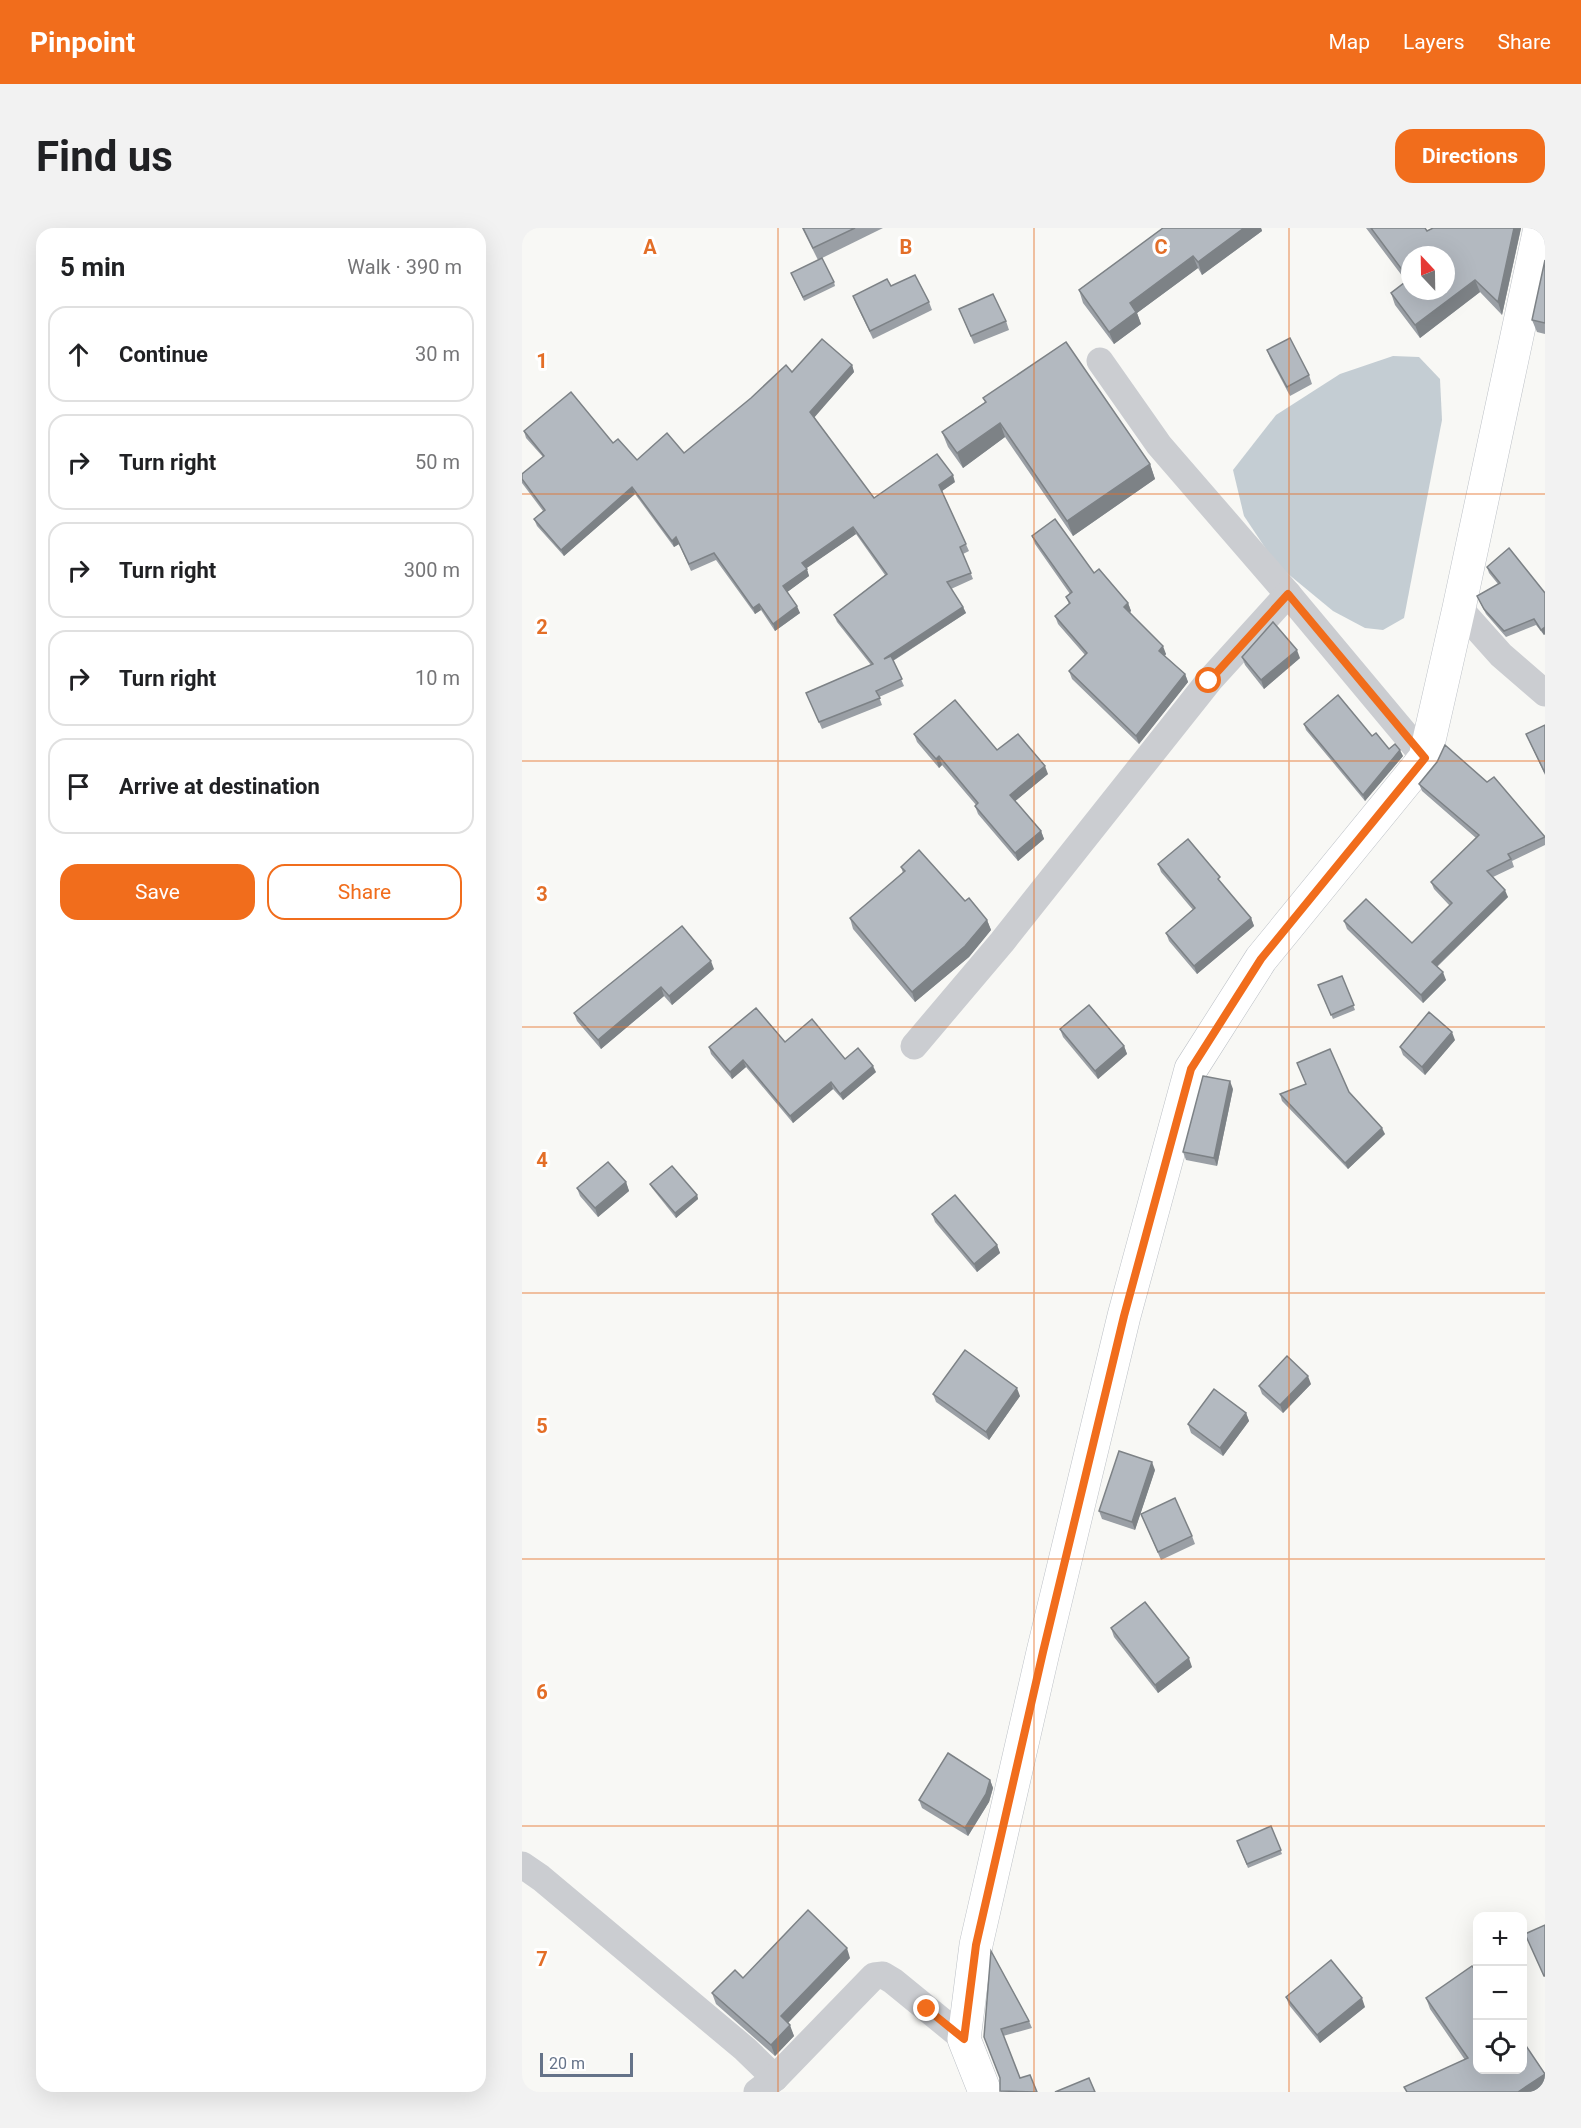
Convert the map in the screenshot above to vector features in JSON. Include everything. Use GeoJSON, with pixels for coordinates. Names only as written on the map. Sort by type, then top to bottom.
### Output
{"type":"FeatureCollection","features":[{"type":"Feature","properties":{"kind":"main road"},"geometry":{"type":"LineString","coordinates":[[985,2092],[964,2039],[976,1945],[1043,1652],[1124,1316],[1191,1069],[1261,959],[1425,758],[1539,228]]}},
{"type":"Feature","properties":{"kind":"street"},"geometry":{"type":"LineString","coordinates":[[1100,361],[1159,445],[1288,594],[1425,758]]}},
{"type":"Feature","properties":{"kind":"street"},"geometry":{"type":"LineString","coordinates":[[914,1046],[1002,942],[1209,681],[1288,594]]}},
{"type":"Feature","properties":{"kind":"street"},"geometry":{"type":"LineString","coordinates":[[1459,608],[1502,655],[1545,693]]}},
{"type":"Feature","properties":{"kind":"street"},"geometry":{"type":"LineString","coordinates":[[522,1865],[541,1878],[745,2049],[766,2085],[874,1977],[884,1975],[893,1981],[964,2039]]}},
{"type":"Feature","properties":{"kind":"shaded area"},"geometry":{"type":"Polygon","coordinates":[[[1393,356],[1419,357],[1440,379],[1442,420],[1404,618],[1383,630],[1365,628],[1333,611],[1276,564],[1244,516],[1233,470],[1276,415],[1340,374],[1393,356]]]}},
{"type":"Feature","properties":{"kind":"building"},"geometry":{"type":"Polygon","coordinates":[[[803,228],[855,228],[813,248],[803,228]]]}},
{"type":"Feature","properties":{"kind":"building"},"geometry":{"type":"Polygon","coordinates":[[[1163,228],[1244,228],[1198,262],[1193,256],[1130,303],[1136,312],[1109,332],[1079,290],[1163,228]]]}},
{"type":"Feature","properties":{"kind":"building"},"geometry":{"type":"Polygon","coordinates":[[[1371,228],[1425,228],[1427,231],[1433,228],[1514,228],[1498,302],[1475,280],[1455,295],[1455,246],[1401,246],[1401,268],[1371,228]]]}},
{"type":"Feature","properties":{"kind":"building"},"geometry":{"type":"Polygon","coordinates":[[[822,258],[834,282],[803,297],[791,273],[822,258]]]}},
{"type":"Feature","properties":{"kind":"building"},"geometry":{"type":"Polygon","coordinates":[[[1545,260],[1545,323],[1532,320],[1545,260]]]}},
{"type":"Feature","properties":{"kind":"building"},"geometry":{"type":"Polygon","coordinates":[[[915,275],[929,302],[870,331],[853,296],[887,279],[891,286],[915,275]]]}},
{"type":"Feature","properties":{"kind":"building"},"geometry":{"type":"Polygon","coordinates":[[[1401,285],[1401,300],[1448,300],[1415,325],[1391,293],[1401,285]]]}},
{"type":"Feature","properties":{"kind":"building"},"geometry":{"type":"Polygon","coordinates":[[[993,294],[1006,321],[971,336],[959,309],[993,294]]]}},
{"type":"Feature","properties":{"kind":"building"},"geometry":{"type":"Polygon","coordinates":[[[1290,338],[1309,375],[1287,387],[1267,350],[1290,338]]]}},
{"type":"Feature","properties":{"kind":"building"},"geometry":{"type":"Polygon","coordinates":[[[822,339],[852,365],[810,412],[874,498],[937,454],[953,475],[939,485],[966,544],[960,547],[971,573],[947,582],[963,607],[884,659],[891,656],[902,679],[876,691],[880,698],[819,722],[806,693],[873,664],[834,615],[887,574],[853,527],[802,563],[807,569],[783,586],[797,606],[773,624],[759,604],[753,608],[714,553],[689,564],[676,537],[672,541],[632,487],[561,550],[534,519],[545,510],[522,479],[522,474],[544,456],[524,431],[571,392],[613,443],[618,439],[637,460],[667,433],[684,453],[751,398],[786,365],[792,372],[822,339]]]}},
{"type":"Feature","properties":{"kind":"building"},"geometry":{"type":"Polygon","coordinates":[[[1066,342],[1150,464],[1067,521],[1000,423],[957,453],[942,432],[986,402],[983,398],[1066,342]]]}},
{"type":"Feature","properties":{"kind":"building"},"geometry":{"type":"Polygon","coordinates":[[[1055,519],[1094,573],[1099,569],[1128,603],[1124,607],[1163,646],[1159,651],[1185,674],[1136,736],[1069,671],[1087,653],[1055,616],[1070,603],[1066,597],[1072,592],[1032,536],[1055,519]]]}},
{"type":"Feature","properties":{"kind":"building"},"geometry":{"type":"Polygon","coordinates":[[[1509,548],[1545,593],[1545,627],[1541,630],[1534,619],[1504,631],[1484,609],[1477,596],[1500,583],[1487,567],[1509,548]]]}},
{"type":"Feature","properties":{"kind":"building"},"geometry":{"type":"Polygon","coordinates":[[[1273,622],[1297,650],[1261,680],[1242,657],[1273,622]]]}},
{"type":"Feature","properties":{"kind":"building"},"geometry":{"type":"Polygon","coordinates":[[[1338,695],[1372,736],[1376,733],[1389,749],[1395,744],[1400,750],[1363,795],[1304,724],[1338,695]]]}},
{"type":"Feature","properties":{"kind":"building"},"geometry":{"type":"Polygon","coordinates":[[[955,700],[997,750],[1018,734],[1045,766],[1010,795],[1041,831],[1015,853],[975,806],[978,803],[939,756],[936,759],[914,734],[955,700]]]}},
{"type":"Feature","properties":{"kind":"building"},"geometry":{"type":"Polygon","coordinates":[[[1545,725],[1545,773],[1526,734],[1545,725]]]}},
{"type":"Feature","properties":{"kind":"building"},"geometry":{"type":"Polygon","coordinates":[[[1445,745],[1487,782],[1494,777],[1545,837],[1508,854],[1511,859],[1487,871],[1505,890],[1432,962],[1443,972],[1421,995],[1344,921],[1366,899],[1412,943],[1452,903],[1431,882],[1479,835],[1419,784],[1437,762],[1445,745]]]}},
{"type":"Feature","properties":{"kind":"building"},"geometry":{"type":"Polygon","coordinates":[[[1188,839],[1251,918],[1194,966],[1166,933],[1195,908],[1158,864],[1188,839]]]}},
{"type":"Feature","properties":{"kind":"building"},"geometry":{"type":"Polygon","coordinates":[[[919,850],[965,901],[969,898],[987,920],[965,946],[912,992],[850,918],[905,871],[901,867],[919,850]]]}},
{"type":"Feature","properties":{"kind":"building"},"geometry":{"type":"Polygon","coordinates":[[[682,926],[711,961],[669,996],[661,987],[598,1040],[574,1013],[682,926]]]}},
{"type":"Feature","properties":{"kind":"building"},"geometry":{"type":"Polygon","coordinates":[[[1342,976],[1354,1005],[1331,1015],[1318,985],[1342,976]]]}},
{"type":"Feature","properties":{"kind":"building"},"geometry":{"type":"Polygon","coordinates":[[[1089,1005],[1124,1046],[1095,1071],[1060,1029],[1089,1005]]]}},
{"type":"Feature","properties":{"kind":"building"},"geometry":{"type":"Polygon","coordinates":[[[756,1008],[785,1042],[812,1019],[845,1059],[858,1048],[873,1066],[840,1094],[831,1082],[790,1116],[743,1060],[730,1072],[709,1047],[756,1008]]]}},
{"type":"Feature","properties":{"kind":"building"},"geometry":{"type":"Polygon","coordinates":[[[1429,1012],[1452,1032],[1422,1067],[1400,1047],[1429,1012]]]}},
{"type":"Feature","properties":{"kind":"building"},"geometry":{"type":"Polygon","coordinates":[[[1330,1049],[1349,1092],[1382,1128],[1345,1163],[1280,1094],[1306,1084],[1297,1063],[1330,1049]]]}},
{"type":"Feature","properties":{"kind":"building"},"geometry":{"type":"Polygon","coordinates":[[[1203,1076],[1230,1081],[1214,1158],[1183,1152],[1203,1076]]]}},
{"type":"Feature","properties":{"kind":"building"},"geometry":{"type":"Polygon","coordinates":[[[608,1162],[626,1182],[595,1208],[577,1188],[608,1162]]]}},
{"type":"Feature","properties":{"kind":"building"},"geometry":{"type":"Polygon","coordinates":[[[672,1166],[697,1195],[675,1213],[650,1184],[672,1166]]]}},
{"type":"Feature","properties":{"kind":"building"},"geometry":{"type":"Polygon","coordinates":[[[955,1195],[997,1245],[974,1264],[932,1214],[955,1195]]]}},
{"type":"Feature","properties":{"kind":"building"},"geometry":{"type":"Polygon","coordinates":[[[965,1350],[1017,1388],[986,1432],[933,1394],[965,1350]]]}},
{"type":"Feature","properties":{"kind":"building"},"geometry":{"type":"Polygon","coordinates":[[[1287,1356],[1308,1376],[1280,1405],[1259,1386],[1287,1356]]]}},
{"type":"Feature","properties":{"kind":"building"},"geometry":{"type":"Polygon","coordinates":[[[1214,1389],[1246,1413],[1220,1448],[1188,1424],[1214,1389]]]}},
{"type":"Feature","properties":{"kind":"building"},"geometry":{"type":"Polygon","coordinates":[[[1119,1451],[1152,1462],[1132,1522],[1099,1511],[1119,1451]]]}},
{"type":"Feature","properties":{"kind":"building"},"geometry":{"type":"Polygon","coordinates":[[[1175,1498],[1192,1536],[1158,1552],[1141,1514],[1175,1498]]]}},
{"type":"Feature","properties":{"kind":"building"},"geometry":{"type":"Polygon","coordinates":[[[1145,1602],[1189,1658],[1155,1685],[1111,1628],[1145,1602]]]}},
{"type":"Feature","properties":{"kind":"building"},"geometry":{"type":"Polygon","coordinates":[[[948,1753],[990,1780],[986,1794],[965,1828],[919,1800],[948,1753]]]}},
{"type":"Feature","properties":{"kind":"building"},"geometry":{"type":"Polygon","coordinates":[[[1271,1826],[1281,1850],[1247,1864],[1237,1841],[1271,1826]]]}},
{"type":"Feature","properties":{"kind":"building"},"geometry":{"type":"Polygon","coordinates":[[[808,1910],[847,1948],[781,2016],[790,2025],[771,2045],[712,1993],[735,1970],[743,1978],[808,1910]]]}},
{"type":"Feature","properties":{"kind":"building"},"geometry":{"type":"Polygon","coordinates":[[[1545,1925],[1545,1976],[1527,1938],[1527,1933],[1545,1925]]]}},
{"type":"Feature","properties":{"kind":"building"},"geometry":{"type":"Polygon","coordinates":[[[991,1951],[1029,2021],[1001,2029],[1020,2078],[1030,2075],[1037,2092],[1000,2091],[1000,2078],[984,2037],[991,1951]]]}},
{"type":"Feature","properties":{"kind":"building"},"geometry":{"type":"Polygon","coordinates":[[[1331,1960],[1362,1998],[1317,2035],[1286,1997],[1331,1960]]]}},
{"type":"Feature","properties":{"kind":"building"},"geometry":{"type":"Polygon","coordinates":[[[1472,1966],[1473,2074],[1527,2074],[1527,2047],[1545,2074],[1518,2092],[1407,2092],[1404,2087],[1468,2058],[1426,1998],[1472,1966]]]}},
{"type":"Feature","properties":{"kind":"building"},"geometry":{"type":"Polygon","coordinates":[[[1089,2078],[1095,2092],[1055,2092],[1089,2078]]]}},
{"type":"Feature","properties":{"kind":"route"},"geometry":{"type":"LineString","coordinates":[[927,2009],[964,2039],[976,1945],[1043,1652],[1124,1316],[1191,1069],[1261,959],[1425,758],[1288,594],[1209,681]]}}]}
